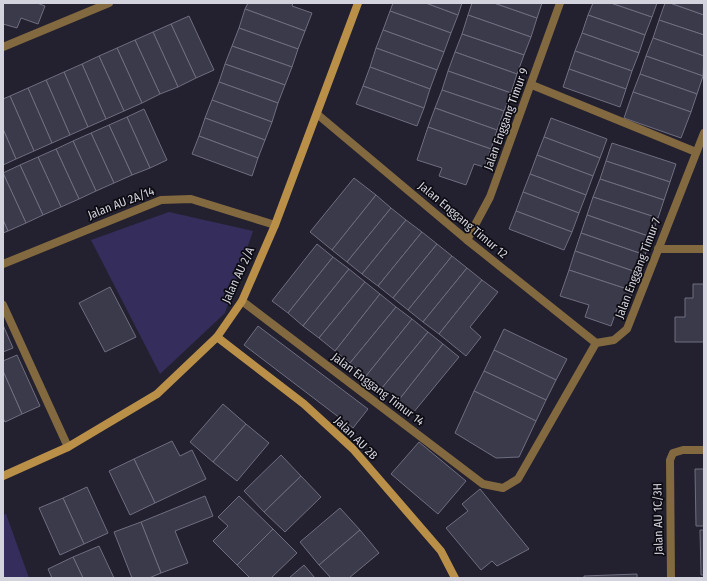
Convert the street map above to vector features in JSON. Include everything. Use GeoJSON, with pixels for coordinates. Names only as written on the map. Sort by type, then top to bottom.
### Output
{"type":"FeatureCollection","features":[{"type":"Feature","properties":{"kind":"street"},"geometry":{"type":"LineString","coordinates":[[3,47],[109,3]]}},
{"type":"Feature","properties":{"kind":"street","name":"Jalan AU 2/A"},"geometry":{"type":"LineString","coordinates":[[3,476],[68,447],[157,394],[217,337],[242,300],[274,224],[317,114],[358,3]]}},
{"type":"Feature","properties":{"kind":"street","name":"Jalan Enggang Timur 9"},"geometry":{"type":"LineString","coordinates":[[467,240],[490,197],[532,85],[560,3]]}},
{"type":"Feature","properties":{"kind":"street"},"geometry":{"type":"LineString","coordinates":[[532,85],[696,152]]}},
{"type":"Feature","properties":{"kind":"street","name":"Jalan Enggang Timur 12"},"geometry":{"type":"LineString","coordinates":[[317,114],[467,240],[596,343]]}},
{"type":"Feature","properties":{"kind":"street","name":"Jalan Enggang Timur 7"},"geometry":{"type":"LineString","coordinates":[[596,343],[614,340],[627,329],[704,132]]}},
{"type":"Feature","properties":{"kind":"street","name":"Jalan AU 2A/14"},"geometry":{"type":"LineString","coordinates":[[3,264],[161,200],[191,199],[274,224]]}},
{"type":"Feature","properties":{"kind":"street"},"geometry":{"type":"LineString","coordinates":[[658,249],[704,249]]}},
{"type":"Feature","properties":{"kind":"street","name":"Jalan Enggang Timur 14"},"geometry":{"type":"LineString","coordinates":[[242,300],[483,484],[503,488],[518,478],[596,343]]}},
{"type":"Feature","properties":{"kind":"street"},"geometry":{"type":"LineString","coordinates":[[3,305],[68,447]]}},
{"type":"Feature","properties":{"kind":"street","name":"Jalan AU 2B"},"geometry":{"type":"LineString","coordinates":[[217,337],[304,404],[354,449],[441,551],[455,578]]}},
{"type":"Feature","properties":{"kind":"street","name":"Jalan AU 1C/3H"},"geometry":{"type":"LineString","coordinates":[[671,578],[670,460],[673,453],[683,450],[704,450]]}},
{"type":"Feature","properties":{"kind":"shaded area"},"geometry":{"type":"Polygon","coordinates":[[[169,212],[253,231],[225,313],[160,374],[91,240],[169,212]]]}},
{"type":"Feature","properties":{"kind":"shaded area"},"geometry":{"type":"Polygon","coordinates":[[[6,514],[29,578],[3,578],[3,515],[6,514]]]}},
{"type":"Feature","properties":{"kind":"building"},"geometry":{"type":"Polygon","coordinates":[[[3,3],[37,3],[45,6],[38,24],[21,18],[17,28],[3,24],[3,3]]]}},
{"type":"Feature","properties":{"kind":"building"},"geometry":{"type":"Polygon","coordinates":[[[248,3],[293,3],[292,6],[312,13],[305,31],[245,9],[248,3]]]}},
{"type":"Feature","properties":{"kind":"building"},"geometry":{"type":"Polygon","coordinates":[[[393,3],[426,3],[458,15],[451,33],[390,11],[393,3]]]}},
{"type":"Feature","properties":{"kind":"building"},"geometry":{"type":"Polygon","coordinates":[[[426,3],[462,3],[458,15],[426,3]]]}},
{"type":"Feature","properties":{"kind":"building"},"geometry":{"type":"Polygon","coordinates":[[[472,3],[494,3],[537,18],[531,37],[468,15],[472,3]]]}},
{"type":"Feature","properties":{"kind":"building"},"geometry":{"type":"Polygon","coordinates":[[[494,3],[542,3],[537,18],[494,3]]]}},
{"type":"Feature","properties":{"kind":"building"},"geometry":{"type":"Polygon","coordinates":[[[593,3],[611,3],[652,17],[645,35],[588,15],[593,3]]]}},
{"type":"Feature","properties":{"kind":"building"},"geometry":{"type":"Polygon","coordinates":[[[611,3],[657,3],[652,17],[611,3]]]}},
{"type":"Feature","properties":{"kind":"building"},"geometry":{"type":"Polygon","coordinates":[[[665,3],[670,3],[704,15],[704,35],[659,20],[665,3]]]}},
{"type":"Feature","properties":{"kind":"building"},"geometry":{"type":"Polygon","coordinates":[[[670,3],[704,3],[704,15],[670,3]]]}},
{"type":"Feature","properties":{"kind":"building"},"geometry":{"type":"Polygon","coordinates":[[[245,9],[305,31],[298,49],[239,28],[245,9]]]}},
{"type":"Feature","properties":{"kind":"building"},"geometry":{"type":"Polygon","coordinates":[[[390,11],[451,33],[444,52],[383,30],[390,11]]]}},
{"type":"Feature","properties":{"kind":"building"},"geometry":{"type":"Polygon","coordinates":[[[468,15],[531,37],[524,55],[462,34],[468,15]]]}},
{"type":"Feature","properties":{"kind":"building"},"geometry":{"type":"Polygon","coordinates":[[[588,15],[645,35],[639,53],[582,33],[588,15]]]}},
{"type":"Feature","properties":{"kind":"building"},"geometry":{"type":"Polygon","coordinates":[[[189,16],[214,70],[196,78],[171,24],[189,16]]]}},
{"type":"Feature","properties":{"kind":"building"},"geometry":{"type":"Polygon","coordinates":[[[659,20],[704,35],[704,56],[653,38],[659,20]]]}},
{"type":"Feature","properties":{"kind":"building"},"geometry":{"type":"Polygon","coordinates":[[[171,24],[196,78],[178,87],[153,32],[171,24]]]}},
{"type":"Feature","properties":{"kind":"building"},"geometry":{"type":"Polygon","coordinates":[[[239,28],[298,49],[292,67],[232,46],[239,28]]]}},
{"type":"Feature","properties":{"kind":"building"},"geometry":{"type":"Polygon","coordinates":[[[383,30],[444,52],[437,70],[376,48],[383,30]]]}},
{"type":"Feature","properties":{"kind":"building"},"geometry":{"type":"Polygon","coordinates":[[[153,32],[178,87],[160,94],[135,40],[153,32]]]}},
{"type":"Feature","properties":{"kind":"building"},"geometry":{"type":"Polygon","coordinates":[[[582,33],[639,53],[632,71],[575,51],[582,33]]]}},
{"type":"Feature","properties":{"kind":"building"},"geometry":{"type":"Polygon","coordinates":[[[462,34],[524,55],[517,74],[455,52],[462,34]]]}},
{"type":"Feature","properties":{"kind":"building"},"geometry":{"type":"Polygon","coordinates":[[[653,38],[704,56],[703,76],[646,56],[653,38]]]}},
{"type":"Feature","properties":{"kind":"building"},"geometry":{"type":"Polygon","coordinates":[[[135,40],[160,94],[142,103],[117,48],[135,40]]]}},
{"type":"Feature","properties":{"kind":"building"},"geometry":{"type":"Polygon","coordinates":[[[232,46],[292,67],[285,85],[225,64],[232,46]]]}},
{"type":"Feature","properties":{"kind":"building"},"geometry":{"type":"Polygon","coordinates":[[[117,48],[142,103],[124,111],[99,56],[117,48]]]}},
{"type":"Feature","properties":{"kind":"building"},"geometry":{"type":"Polygon","coordinates":[[[376,48],[437,70],[430,89],[370,67],[376,48]]]}},
{"type":"Feature","properties":{"kind":"building"},"geometry":{"type":"Polygon","coordinates":[[[575,51],[632,71],[626,89],[569,69],[575,51]]]}},
{"type":"Feature","properties":{"kind":"building"},"geometry":{"type":"Polygon","coordinates":[[[455,52],[517,74],[511,93],[448,71],[455,52]]]}},
{"type":"Feature","properties":{"kind":"building"},"geometry":{"type":"Polygon","coordinates":[[[99,56],[124,111],[106,119],[82,64],[99,56]]]}},
{"type":"Feature","properties":{"kind":"building"},"geometry":{"type":"Polygon","coordinates":[[[646,56],[703,76],[697,94],[640,74],[646,56]]]}},
{"type":"Feature","properties":{"kind":"building"},"geometry":{"type":"Polygon","coordinates":[[[82,64],[106,119],[88,127],[64,72],[82,64]]]}},
{"type":"Feature","properties":{"kind":"building"},"geometry":{"type":"Polygon","coordinates":[[[225,64],[285,85],[278,103],[219,82],[225,64]]]}},
{"type":"Feature","properties":{"kind":"building"},"geometry":{"type":"Polygon","coordinates":[[[370,67],[430,89],[424,108],[363,86],[370,67]]]}},
{"type":"Feature","properties":{"kind":"building"},"geometry":{"type":"Polygon","coordinates":[[[569,69],[626,89],[620,107],[563,87],[569,69]]]}},
{"type":"Feature","properties":{"kind":"building"},"geometry":{"type":"Polygon","coordinates":[[[448,71],[511,93],[504,111],[442,90],[448,71]]]}},
{"type":"Feature","properties":{"kind":"building"},"geometry":{"type":"Polygon","coordinates":[[[64,72],[88,127],[70,135],[46,80],[64,72]]]}},
{"type":"Feature","properties":{"kind":"building"},"geometry":{"type":"Polygon","coordinates":[[[640,74],[697,94],[691,112],[633,92],[640,74]]]}},
{"type":"Feature","properties":{"kind":"building"},"geometry":{"type":"Polygon","coordinates":[[[46,80],[70,135],[52,143],[28,88],[46,80]]]}},
{"type":"Feature","properties":{"kind":"building"},"geometry":{"type":"Polygon","coordinates":[[[219,82],[278,103],[272,122],[212,100],[219,82]]]}},
{"type":"Feature","properties":{"kind":"building"},"geometry":{"type":"Polygon","coordinates":[[[363,86],[424,108],[417,126],[356,104],[363,86]]]}},
{"type":"Feature","properties":{"kind":"building"},"geometry":{"type":"Polygon","coordinates":[[[28,88],[52,143],[34,151],[10,96],[28,88]]]}},
{"type":"Feature","properties":{"kind":"building"},"geometry":{"type":"Polygon","coordinates":[[[442,90],[504,111],[497,130],[435,108],[442,90]]]}},
{"type":"Feature","properties":{"kind":"building"},"geometry":{"type":"Polygon","coordinates":[[[633,92],[691,112],[681,138],[624,118],[633,92]]]}},
{"type":"Feature","properties":{"kind":"building"},"geometry":{"type":"Polygon","coordinates":[[[10,96],[34,151],[16,159],[3,129],[3,99],[10,96]]]}},
{"type":"Feature","properties":{"kind":"building"},"geometry":{"type":"Polygon","coordinates":[[[212,100],[272,122],[265,140],[205,118],[212,100]]]}},
{"type":"Feature","properties":{"kind":"building"},"geometry":{"type":"Polygon","coordinates":[[[435,108],[497,130],[491,149],[428,127],[435,108]]]}},
{"type":"Feature","properties":{"kind":"building"},"geometry":{"type":"Polygon","coordinates":[[[144,109],[167,160],[150,168],[127,117],[144,109]]]}},
{"type":"Feature","properties":{"kind":"building"},"geometry":{"type":"Polygon","coordinates":[[[127,117],[150,168],[132,175],[109,125],[127,117]]]}},
{"type":"Feature","properties":{"kind":"building"},"geometry":{"type":"Polygon","coordinates":[[[205,118],[265,140],[258,158],[199,136],[205,118]]]}},
{"type":"Feature","properties":{"kind":"building"},"geometry":{"type":"Polygon","coordinates":[[[551,118],[607,139],[600,158],[544,137],[551,118]]]}},
{"type":"Feature","properties":{"kind":"building"},"geometry":{"type":"Polygon","coordinates":[[[109,125],[132,175],[114,183],[91,133],[109,125]]]}},
{"type":"Feature","properties":{"kind":"building"},"geometry":{"type":"Polygon","coordinates":[[[428,127],[491,149],[484,167],[474,164],[466,185],[439,176],[442,168],[417,160],[428,127]]]}},
{"type":"Feature","properties":{"kind":"building"},"geometry":{"type":"Polygon","coordinates":[[[3,129],[16,159],[3,165],[3,129]]]}},
{"type":"Feature","properties":{"kind":"building"},"geometry":{"type":"Polygon","coordinates":[[[91,133],[114,183],[96,191],[73,141],[91,133]]]}},
{"type":"Feature","properties":{"kind":"building"},"geometry":{"type":"Polygon","coordinates":[[[199,136],[258,158],[252,176],[192,154],[199,136]]]}},
{"type":"Feature","properties":{"kind":"building"},"geometry":{"type":"Polygon","coordinates":[[[544,137],[600,158],[593,176],[537,155],[544,137]]]}},
{"type":"Feature","properties":{"kind":"building"},"geometry":{"type":"Polygon","coordinates":[[[73,141],[96,191],[79,199],[56,149],[73,141]]]}},
{"type":"Feature","properties":{"kind":"building"},"geometry":{"type":"Polygon","coordinates":[[[612,143],[676,164],[670,182],[606,161],[612,143]]]}},
{"type":"Feature","properties":{"kind":"building"},"geometry":{"type":"Polygon","coordinates":[[[56,149],[79,199],[61,207],[38,157],[56,149]]]}},
{"type":"Feature","properties":{"kind":"building"},"geometry":{"type":"Polygon","coordinates":[[[537,155],[593,176],[586,195],[530,174],[537,155]]]}},
{"type":"Feature","properties":{"kind":"building"},"geometry":{"type":"Polygon","coordinates":[[[38,157],[61,207],[43,215],[20,165],[38,157]]]}},
{"type":"Feature","properties":{"kind":"building"},"geometry":{"type":"Polygon","coordinates":[[[606,161],[670,182],[664,200],[600,179],[606,161]]]}},
{"type":"Feature","properties":{"kind":"building"},"geometry":{"type":"Polygon","coordinates":[[[20,165],[43,215],[26,223],[3,173],[20,165]]]}},
{"type":"Feature","properties":{"kind":"building"},"geometry":{"type":"Polygon","coordinates":[[[3,173],[26,223],[8,231],[3,220],[3,173]]]}},
{"type":"Feature","properties":{"kind":"building"},"geometry":{"type":"Polygon","coordinates":[[[530,174],[586,195],[579,213],[523,192],[530,174]]]}},
{"type":"Feature","properties":{"kind":"building"},"geometry":{"type":"Polygon","coordinates":[[[354,178],[376,195],[332,250],[310,232],[354,178]]]}},
{"type":"Feature","properties":{"kind":"building"},"geometry":{"type":"Polygon","coordinates":[[[600,179],[664,200],[658,218],[593,197],[600,179]]]}},
{"type":"Feature","properties":{"kind":"building"},"geometry":{"type":"Polygon","coordinates":[[[523,192],[579,213],[572,232],[516,211],[523,192]]]}},
{"type":"Feature","properties":{"kind":"building"},"geometry":{"type":"Polygon","coordinates":[[[376,195],[391,208],[347,262],[332,250],[376,195]]]}},
{"type":"Feature","properties":{"kind":"building"},"geometry":{"type":"Polygon","coordinates":[[[593,197],[658,218],[651,237],[587,215],[593,197]]]}},
{"type":"Feature","properties":{"kind":"building"},"geometry":{"type":"Polygon","coordinates":[[[391,208],[406,220],[362,274],[347,262],[391,208]]]}},
{"type":"Feature","properties":{"kind":"building"},"geometry":{"type":"Polygon","coordinates":[[[516,211],[572,232],[564,250],[509,229],[516,211]]]}},
{"type":"Feature","properties":{"kind":"building"},"geometry":{"type":"Polygon","coordinates":[[[587,215],[651,237],[645,255],[581,233],[587,215]]]}},
{"type":"Feature","properties":{"kind":"building"},"geometry":{"type":"Polygon","coordinates":[[[3,220],[8,231],[3,233],[3,220]]]}},
{"type":"Feature","properties":{"kind":"building"},"geometry":{"type":"Polygon","coordinates":[[[406,220],[422,232],[378,286],[362,274],[406,220]]]}},
{"type":"Feature","properties":{"kind":"building"},"geometry":{"type":"Polygon","coordinates":[[[422,232],[437,244],[393,298],[378,286],[422,232]]]}},
{"type":"Feature","properties":{"kind":"building"},"geometry":{"type":"Polygon","coordinates":[[[581,233],[645,255],[639,273],[575,251],[581,233]]]}},
{"type":"Feature","properties":{"kind":"building"},"geometry":{"type":"Polygon","coordinates":[[[317,244],[333,257],[288,313],[272,301],[317,244]]]}},
{"type":"Feature","properties":{"kind":"building"},"geometry":{"type":"Polygon","coordinates":[[[437,244],[452,256],[408,310],[393,298],[437,244]]]}},
{"type":"Feature","properties":{"kind":"building"},"geometry":{"type":"Polygon","coordinates":[[[575,251],[639,273],[633,291],[569,270],[575,251]]]}},
{"type":"Feature","properties":{"kind":"building"},"geometry":{"type":"Polygon","coordinates":[[[452,256],[467,268],[423,322],[408,310],[452,256]]]}},
{"type":"Feature","properties":{"kind":"building"},"geometry":{"type":"Polygon","coordinates":[[[333,257],[349,269],[303,326],[288,313],[333,257]]]}},
{"type":"Feature","properties":{"kind":"building"},"geometry":{"type":"Polygon","coordinates":[[[467,268],[482,280],[439,334],[423,322],[467,268]]]}},
{"type":"Feature","properties":{"kind":"building"},"geometry":{"type":"Polygon","coordinates":[[[349,269],[365,282],[319,338],[303,326],[349,269]]]}},
{"type":"Feature","properties":{"kind":"building"},"geometry":{"type":"Polygon","coordinates":[[[569,270],[633,291],[627,309],[618,306],[611,326],[585,317],[589,305],[560,296],[569,270]]]}},
{"type":"Feature","properties":{"kind":"building"},"geometry":{"type":"Polygon","coordinates":[[[482,280],[498,292],[470,327],[481,337],[466,356],[439,334],[482,280]]]}},
{"type":"Feature","properties":{"kind":"building"},"geometry":{"type":"Polygon","coordinates":[[[365,282],[380,294],[335,351],[319,338],[365,282]]]}},
{"type":"Feature","properties":{"kind":"building"},"geometry":{"type":"Polygon","coordinates":[[[693,284],[704,284],[704,342],[675,342],[675,317],[685,317],[685,298],[693,298],[693,284]]]}},
{"type":"Feature","properties":{"kind":"building"},"geometry":{"type":"Polygon","coordinates":[[[110,287],[136,337],[105,352],[79,303],[110,287]]]}},
{"type":"Feature","properties":{"kind":"building"},"geometry":{"type":"Polygon","coordinates":[[[380,294],[396,307],[350,363],[335,351],[380,294]]]}},
{"type":"Feature","properties":{"kind":"building"},"geometry":{"type":"Polygon","coordinates":[[[396,307],[412,319],[366,376],[350,363],[396,307]]]}},
{"type":"Feature","properties":{"kind":"building"},"geometry":{"type":"Polygon","coordinates":[[[412,319],[428,332],[382,388],[366,376],[412,319]]]}},
{"type":"Feature","properties":{"kind":"building"},"geometry":{"type":"Polygon","coordinates":[[[3,325],[13,348],[3,352],[3,325]]]}},
{"type":"Feature","properties":{"kind":"building"},"geometry":{"type":"Polygon","coordinates":[[[258,326],[368,409],[353,428],[244,345],[258,326]]]}},
{"type":"Feature","properties":{"kind":"building"},"geometry":{"type":"Polygon","coordinates":[[[504,329],[567,359],[556,380],[494,350],[504,329]]]}},
{"type":"Feature","properties":{"kind":"building"},"geometry":{"type":"Polygon","coordinates":[[[428,332],[443,344],[398,401],[382,388],[428,332]]]}},
{"type":"Feature","properties":{"kind":"building"},"geometry":{"type":"Polygon","coordinates":[[[443,344],[459,357],[413,413],[398,401],[443,344]]]}},
{"type":"Feature","properties":{"kind":"building"},"geometry":{"type":"Polygon","coordinates":[[[494,350],[556,380],[546,400],[484,371],[494,350]]]}},
{"type":"Feature","properties":{"kind":"building"},"geometry":{"type":"Polygon","coordinates":[[[17,355],[40,406],[22,414],[3,371],[3,361],[17,355]]]}},
{"type":"Feature","properties":{"kind":"building"},"geometry":{"type":"Polygon","coordinates":[[[3,371],[22,414],[5,422],[3,418],[3,371]]]}},
{"type":"Feature","properties":{"kind":"building"},"geometry":{"type":"Polygon","coordinates":[[[484,371],[546,400],[536,421],[474,391],[484,371]]]}},
{"type":"Feature","properties":{"kind":"building"},"geometry":{"type":"Polygon","coordinates":[[[474,391],[536,421],[519,457],[496,458],[455,433],[474,391]]]}},
{"type":"Feature","properties":{"kind":"building"},"geometry":{"type":"Polygon","coordinates":[[[223,404],[246,424],[213,462],[190,442],[223,404]]]}},
{"type":"Feature","properties":{"kind":"building"},"geometry":{"type":"Polygon","coordinates":[[[246,424],[269,443],[237,481],[213,462],[246,424]]]}},
{"type":"Feature","properties":{"kind":"building"},"geometry":{"type":"Polygon","coordinates":[[[172,441],[180,456],[192,450],[206,479],[155,503],[134,459],[172,441]]]}},
{"type":"Feature","properties":{"kind":"building"},"geometry":{"type":"Polygon","coordinates":[[[419,442],[466,481],[438,514],[391,474],[419,442]]]}},
{"type":"Feature","properties":{"kind":"building"},"geometry":{"type":"Polygon","coordinates":[[[281,455],[301,476],[264,512],[244,491],[281,455]]]}},
{"type":"Feature","properties":{"kind":"building"},"geometry":{"type":"Polygon","coordinates":[[[134,459],[155,503],[130,515],[109,471],[134,459]]]}},
{"type":"Feature","properties":{"kind":"building"},"geometry":{"type":"Polygon","coordinates":[[[695,469],[704,469],[704,526],[696,526],[695,469]]]}},
{"type":"Feature","properties":{"kind":"building"},"geometry":{"type":"Polygon","coordinates":[[[301,476],[321,497],[285,532],[264,512],[301,476]]]}},
{"type":"Feature","properties":{"kind":"building"},"geometry":{"type":"Polygon","coordinates":[[[87,487],[108,533],[84,544],[63,498],[87,487]]]}},
{"type":"Feature","properties":{"kind":"building"},"geometry":{"type":"Polygon","coordinates":[[[480,489],[529,549],[497,566],[492,561],[481,570],[446,528],[468,511],[462,504],[480,489]]]}},
{"type":"Feature","properties":{"kind":"building"},"geometry":{"type":"Polygon","coordinates":[[[205,496],[213,516],[175,531],[188,563],[161,573],[141,522],[205,496]]]}},
{"type":"Feature","properties":{"kind":"building"},"geometry":{"type":"Polygon","coordinates":[[[239,496],[273,529],[237,565],[213,541],[228,526],[218,517],[239,496]]]}},
{"type":"Feature","properties":{"kind":"building"},"geometry":{"type":"Polygon","coordinates":[[[63,498],[84,544],[60,555],[39,508],[63,498]]]}},
{"type":"Feature","properties":{"kind":"building"},"geometry":{"type":"Polygon","coordinates":[[[340,508],[360,530],[319,565],[300,542],[340,508]]]}},
{"type":"Feature","properties":{"kind":"building"},"geometry":{"type":"Polygon","coordinates":[[[141,522],[161,573],[149,578],[132,578],[114,532],[141,522]]]}},
{"type":"Feature","properties":{"kind":"building"},"geometry":{"type":"Polygon","coordinates":[[[273,529],[297,553],[271,578],[250,578],[237,565],[273,529]]]}},
{"type":"Feature","properties":{"kind":"building"},"geometry":{"type":"Polygon","coordinates":[[[360,530],[379,553],[349,578],[331,578],[319,565],[360,530]]]}},
{"type":"Feature","properties":{"kind":"building"},"geometry":{"type":"Polygon","coordinates":[[[700,530],[704,530],[704,575],[701,575],[700,530]]]}},
{"type":"Feature","properties":{"kind":"building"},"geometry":{"type":"Polygon","coordinates":[[[99,546],[114,578],[83,578],[73,557],[99,546]]]}},
{"type":"Feature","properties":{"kind":"building"},"geometry":{"type":"Polygon","coordinates":[[[73,557],[83,578],[52,578],[48,569],[73,557]]]}},
{"type":"Feature","properties":{"kind":"building"},"geometry":{"type":"Polygon","coordinates":[[[304,565],[315,578],[289,578],[304,565]]]}},
{"type":"Feature","properties":{"kind":"building"},"geometry":{"type":"Polygon","coordinates":[[[637,574],[637,578],[584,578],[584,576],[637,574]]]}}]}
